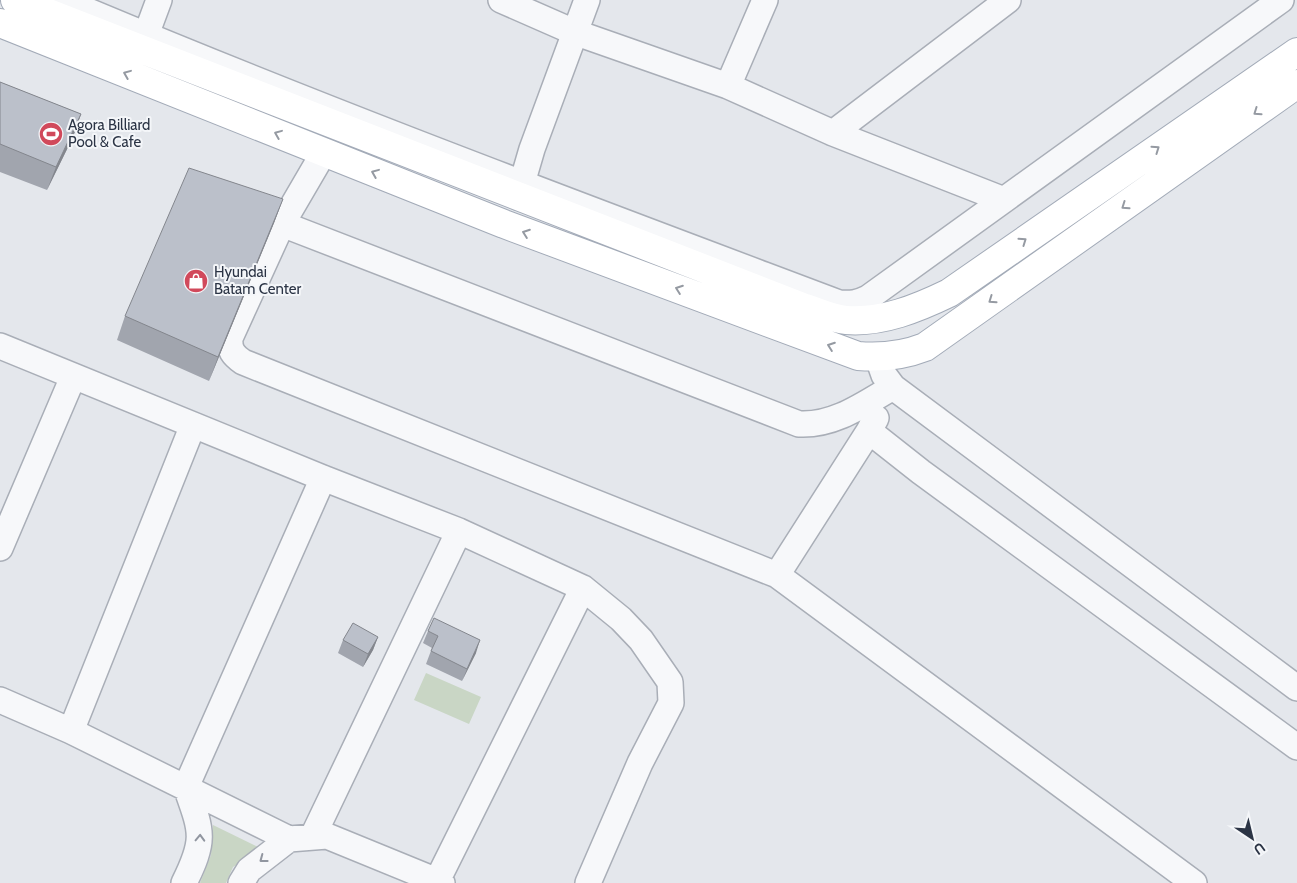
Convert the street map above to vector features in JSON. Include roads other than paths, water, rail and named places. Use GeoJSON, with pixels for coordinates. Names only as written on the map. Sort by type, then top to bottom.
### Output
{"type":"FeatureCollection","features":[{"type":"Feature","properties":{"kind":"main road"},"geometry":{"type":"LineString","coordinates":[[15,0],[520,190],[826,315],[846,320],[884,316],[906,311],[949,292],[1297,52]]}},
{"type":"Feature","properties":{"kind":"main road"},"geometry":{"type":"LineString","coordinates":[[0,23],[504,224],[826,345],[858,356],[878,358],[906,355],[925,347],[1297,84]]}},
{"type":"Feature","properties":{"kind":"street"},"geometry":{"type":"LineString","coordinates":[[62,0],[520,190],[839,303],[849,304],[858,303],[868,298],[1281,0]]}},
{"type":"Feature","properties":{"kind":"street"},"geometry":{"type":"LineString","coordinates":[[146,35],[160,0]]}},
{"type":"Feature","properties":{"kind":"street"},"geometry":{"type":"LineString","coordinates":[[501,0],[574,32],[728,86],[833,133],[1004,200]]}},
{"type":"Feature","properties":{"kind":"street"},"geometry":{"type":"LineString","coordinates":[[520,190],[574,32],[587,0]]}},
{"type":"Feature","properties":{"kind":"street"},"geometry":{"type":"LineString","coordinates":[[728,86],[765,0]]}},
{"type":"Feature","properties":{"kind":"street"},"geometry":{"type":"LineString","coordinates":[[833,133],[1008,0]]}},
{"type":"Feature","properties":{"kind":"street"},"geometry":{"type":"LineString","coordinates":[[324,152],[282,224],[230,338],[230,351],[243,362],[778,576],[1194,883]]}},
{"type":"Feature","properties":{"kind":"street"},"geometry":{"type":"LineString","coordinates":[[282,224],[799,424],[822,423],[838,418],[893,387]]}},
{"type":"Feature","properties":{"kind":"street"},"geometry":{"type":"LineString","coordinates":[[0,346],[323,478],[459,531],[583,588],[621,618],[641,640],[670,682],[671,703],[640,763],[588,883]]}},
{"type":"Feature","properties":{"kind":"street"},"geometry":{"type":"LineString","coordinates":[[878,358],[884,375],[893,387],[1297,688]]}},
{"type":"Feature","properties":{"kind":"street"},"geometry":{"type":"LineString","coordinates":[[0,548],[73,377]]}},
{"type":"Feature","properties":{"kind":"street"},"geometry":{"type":"LineString","coordinates":[[778,576],[869,431],[893,387]]}},
{"type":"Feature","properties":{"kind":"street"},"geometry":{"type":"LineString","coordinates":[[71,731],[192,425]]}},
{"type":"Feature","properties":{"kind":"street"},"geometry":{"type":"LineString","coordinates":[[869,431],[921,472],[1297,747]]}},
{"type":"Feature","properties":{"kind":"street"},"geometry":{"type":"LineString","coordinates":[[184,883],[196,858],[200,844],[198,820],[186,787],[323,478]]}},
{"type":"Feature","properties":{"kind":"street"},"geometry":{"type":"LineString","coordinates":[[301,838],[459,531]]}},
{"type":"Feature","properties":{"kind":"street"},"geometry":{"type":"LineString","coordinates":[[241,883],[250,870],[301,838],[327,836],[439,882],[583,588]]}},
{"type":"Feature","properties":{"kind":"street"},"geometry":{"type":"LineString","coordinates":[[0,700],[71,731],[186,787],[301,838]]}},
{"type":"Feature","properties":{"kind":"place","name":"Agora Billiard Pool & Cafe"},"geometry":{"type":"Point","coordinates":[51,134]}},
{"type":"Feature","properties":{"kind":"place","name":"Hyundai Batam Center"},"geometry":{"type":"Point","coordinates":[196,281]}}]}
